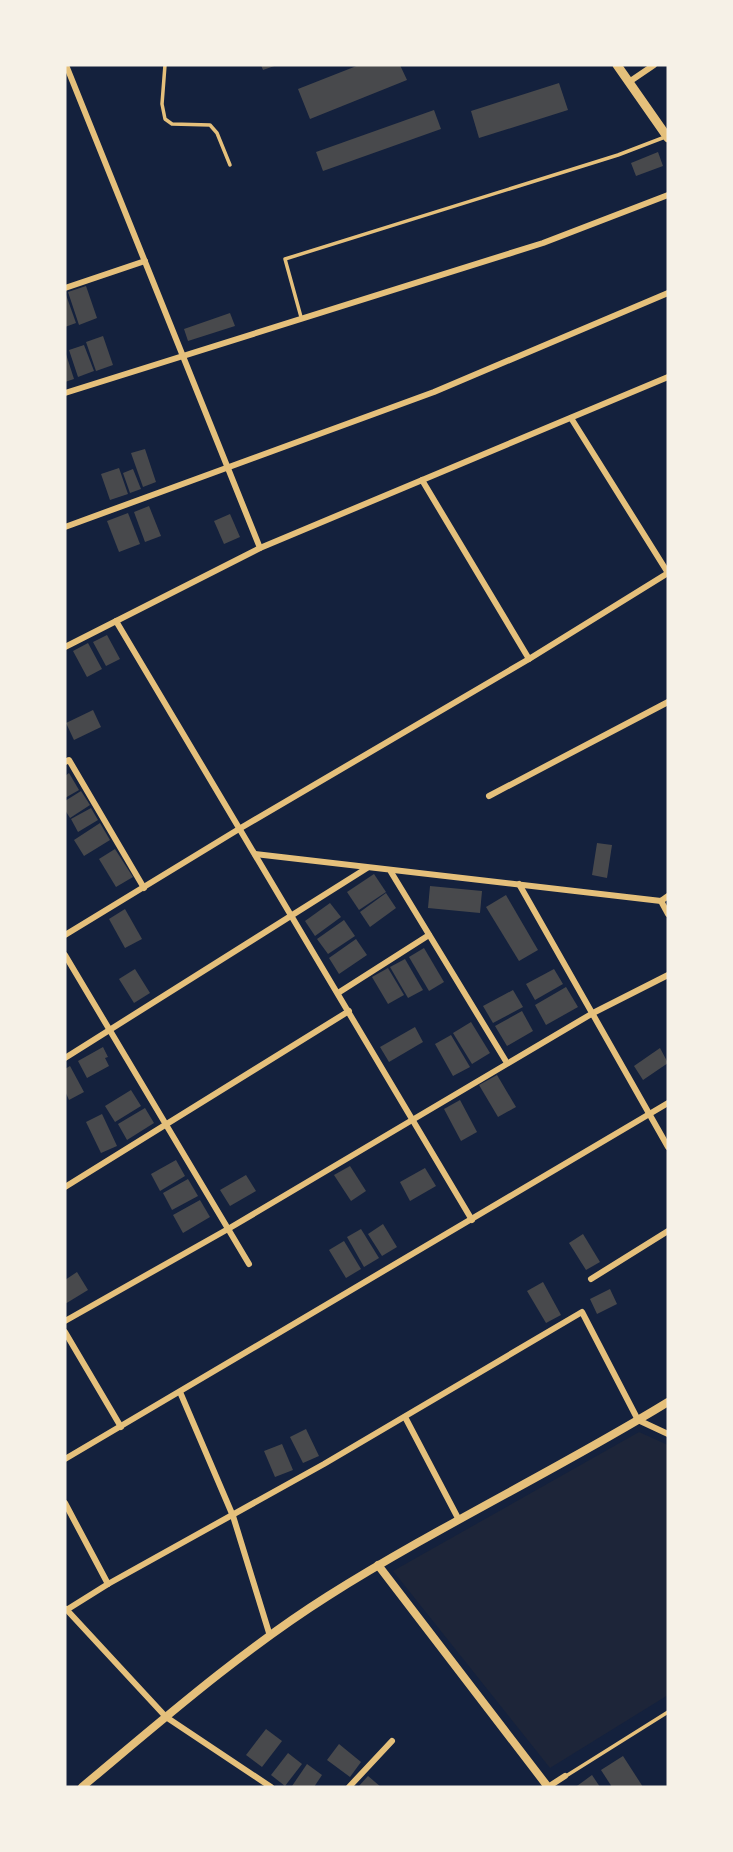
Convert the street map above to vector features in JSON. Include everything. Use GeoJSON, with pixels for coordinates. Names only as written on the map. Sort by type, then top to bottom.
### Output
{"type":"FeatureCollection","features":[{"type":"Feature","properties":{"kind":"main road"},"geometry":{"type":"LineString","coordinates":[[617,65],[668,137]]}},
{"type":"Feature","properties":{"kind":"street"},"geometry":{"type":"LineString","coordinates":[[66,65],[260,548]]}},
{"type":"Feature","properties":{"kind":"street"},"geometry":{"type":"LineString","coordinates":[[629,82],[654,65]]}},
{"type":"Feature","properties":{"kind":"street"},"geometry":{"type":"LineString","coordinates":[[65,393],[543,243],[668,195]]}},
{"type":"Feature","properties":{"kind":"street"},"geometry":{"type":"LineString","coordinates":[[65,288],[145,261]]}},
{"type":"Feature","properties":{"kind":"street"},"geometry":{"type":"LineString","coordinates":[[65,527],[434,392],[668,293]]}},
{"type":"Feature","properties":{"kind":"street"},"geometry":{"type":"LineString","coordinates":[[65,646],[260,548],[668,377]]}},
{"type":"Feature","properties":{"kind":"street"},"geometry":{"type":"LineString","coordinates":[[65,935],[239,829],[529,659],[668,573],[571,418]]}},
{"type":"Feature","properties":{"kind":"street"},"geometry":{"type":"LineString","coordinates":[[422,480],[529,659]]}},
{"type":"Feature","properties":{"kind":"street"},"geometry":{"type":"LineString","coordinates":[[116,621],[472,1220]]}},
{"type":"Feature","properties":{"kind":"street"},"geometry":{"type":"LineString","coordinates":[[489,796],[668,702]]}},
{"type":"Feature","properties":{"kind":"street"},"geometry":{"type":"LineString","coordinates":[[65,762],[69,760],[144,888]]}},
{"type":"Feature","properties":{"kind":"street"},"geometry":{"type":"LineString","coordinates":[[255,854],[391,872],[661,901],[668,896]]}},
{"type":"Feature","properties":{"kind":"street"},"geometry":{"type":"LineString","coordinates":[[65,1058],[367,868]]}},
{"type":"Feature","properties":{"kind":"street"},"geometry":{"type":"LineString","coordinates":[[391,872],[507,1063]]}},
{"type":"Feature","properties":{"kind":"street"},"geometry":{"type":"LineString","coordinates":[[519,884],[668,1147]]}},
{"type":"Feature","properties":{"kind":"street"},"geometry":{"type":"LineString","coordinates":[[661,901],[668,914]]}},
{"type":"Feature","properties":{"kind":"street"},"geometry":{"type":"LineString","coordinates":[[338,993],[429,935]]}},
{"type":"Feature","properties":{"kind":"street"},"geometry":{"type":"LineString","coordinates":[[65,955],[248,1264]]}},
{"type":"Feature","properties":{"kind":"street"},"geometry":{"type":"LineString","coordinates":[[65,1321],[228,1229],[593,1013],[668,975]]}},
{"type":"Feature","properties":{"kind":"street"},"geometry":{"type":"LineString","coordinates":[[65,1187],[349,1012]]}},
{"type":"Feature","properties":{"kind":"street"},"geometry":{"type":"LineString","coordinates":[[65,1459],[668,1103]]}},
{"type":"Feature","properties":{"kind":"street"},"geometry":{"type":"LineString","coordinates":[[591,1279],[668,1231]]}},
{"type":"Feature","properties":{"kind":"street"},"geometry":{"type":"LineString","coordinates":[[271,1787],[166,1717],[66,1609],[405,1417],[582,1312],[638,1420],[668,1434]]}},
{"type":"Feature","properties":{"kind":"street"},"geometry":{"type":"LineString","coordinates":[[65,1332],[121,1427]]}},
{"type":"Feature","properties":{"kind":"street"},"geometry":{"type":"LineString","coordinates":[[180,1392],[233,1516],[270,1636]]}},
{"type":"Feature","properties":{"kind":"street"},"geometry":{"type":"LineString","coordinates":[[82,1787],[270,1636],[378,1565],[668,1402]]}},
{"type":"Feature","properties":{"kind":"street"},"geometry":{"type":"LineString","coordinates":[[405,1417],[459,1520]]}},
{"type":"Feature","properties":{"kind":"street"},"geometry":{"type":"LineString","coordinates":[[65,1503],[108,1584]]}},
{"type":"Feature","properties":{"kind":"street"},"geometry":{"type":"LineString","coordinates":[[378,1565],[548,1787],[565,1776]]}},
{"type":"Feature","properties":{"kind":"street"},"geometry":{"type":"LineString","coordinates":[[349,1787],[392,1741]]}},
{"type":"Feature","properties":{"kind":"lane"},"geometry":{"type":"LineString","coordinates":[[164,65],[162,104],[165,119],[172,124],[210,125],[217,133],[230,165]]}},
{"type":"Feature","properties":{"kind":"lane"},"geometry":{"type":"LineString","coordinates":[[301,317],[285,259],[668,137]]}},
{"type":"Feature","properties":{"kind":"lane"},"geometry":{"type":"LineString","coordinates":[[565,1776],[668,1712]]}},
{"type":"Feature","properties":{"kind":"shaded area"},"geometry":{"type":"Polygon","coordinates":[[[639,1432],[668,1445],[668,1695],[550,1768],[393,1571],[639,1432]]]}},
{"type":"Feature","properties":{"kind":"building"},"geometry":{"type":"Polygon","coordinates":[[[261,65],[277,65],[263,70],[261,65]]]}},
{"type":"Feature","properties":{"kind":"building"},"geometry":{"type":"Polygon","coordinates":[[[359,65],[400,65],[407,80],[310,119],[298,89],[359,65]]]}},
{"type":"Feature","properties":{"kind":"building"},"geometry":{"type":"Polygon","coordinates":[[[559,83],[568,110],[479,138],[471,111],[559,83]]]}},
{"type":"Feature","properties":{"kind":"building"},"geometry":{"type":"Polygon","coordinates":[[[434,110],[441,129],[323,171],[316,152],[434,110]]]}},
{"type":"Feature","properties":{"kind":"building"},"geometry":{"type":"Polygon","coordinates":[[[658,152],[663,166],[636,176],[631,163],[658,152]]]}},
{"type":"Feature","properties":{"kind":"building"},"geometry":{"type":"Polygon","coordinates":[[[86,286],[97,318],[79,325],[68,292],[86,286]]]}},
{"type":"Feature","properties":{"kind":"building"},"geometry":{"type":"Polygon","coordinates":[[[65,292],[76,323],[65,327],[65,292]]]}},
{"type":"Feature","properties":{"kind":"building"},"geometry":{"type":"Polygon","coordinates":[[[230,313],[235,326],[188,341],[184,329],[230,313]]]}},
{"type":"Feature","properties":{"kind":"building"},"geometry":{"type":"Polygon","coordinates":[[[103,336],[113,365],[96,371],[86,342],[103,336]]]}},
{"type":"Feature","properties":{"kind":"building"},"geometry":{"type":"Polygon","coordinates":[[[84,345],[94,371],[78,377],[69,350],[84,345]]]}},
{"type":"Feature","properties":{"kind":"building"},"geometry":{"type":"Polygon","coordinates":[[[65,351],[74,379],[65,382],[65,351]]]}},
{"type":"Feature","properties":{"kind":"building"},"geometry":{"type":"Polygon","coordinates":[[[145,449],[156,482],[143,487],[131,453],[145,449]]]}},
{"type":"Feature","properties":{"kind":"building"},"geometry":{"type":"Polygon","coordinates":[[[119,468],[128,494],[110,500],[101,474],[119,468]]]}},
{"type":"Feature","properties":{"kind":"building"},"geometry":{"type":"Polygon","coordinates":[[[133,469],[141,489],[130,493],[123,473],[133,469]]]}},
{"type":"Feature","properties":{"kind":"building"},"geometry":{"type":"Polygon","coordinates":[[[149,506],[161,536],[145,542],[134,512],[149,506]]]}},
{"type":"Feature","properties":{"kind":"building"},"geometry":{"type":"Polygon","coordinates":[[[128,513],[140,544],[119,552],[107,521],[128,513]]]}},
{"type":"Feature","properties":{"kind":"building"},"geometry":{"type":"Polygon","coordinates":[[[230,514],[240,537],[224,544],[214,521],[230,514]]]}},
{"type":"Feature","properties":{"kind":"building"},"geometry":{"type":"Polygon","coordinates":[[[107,635],[120,659],[106,666],[93,642],[107,635]]]}},
{"type":"Feature","properties":{"kind":"building"},"geometry":{"type":"Polygon","coordinates":[[[88,643],[102,669],[87,677],[73,651],[88,643]]]}},
{"type":"Feature","properties":{"kind":"building"},"geometry":{"type":"Polygon","coordinates":[[[93,710],[101,727],[74,740],[66,723],[93,710]]]}},
{"type":"Feature","properties":{"kind":"building"},"geometry":{"type":"Polygon","coordinates":[[[69,773],[79,790],[65,798],[65,776],[69,773]]]}},
{"type":"Feature","properties":{"kind":"building"},"geometry":{"type":"Polygon","coordinates":[[[81,791],[90,805],[70,818],[65,810],[65,801],[81,791]]]}},
{"type":"Feature","properties":{"kind":"building"},"geometry":{"type":"Polygon","coordinates":[[[91,808],[98,820],[78,832],[71,819],[91,808]]]}},
{"type":"Feature","properties":{"kind":"building"},"geometry":{"type":"Polygon","coordinates":[[[100,823],[110,840],[84,856],[74,840],[100,823]]]}},
{"type":"Feature","properties":{"kind":"building"},"geometry":{"type":"Polygon","coordinates":[[[597,843],[612,845],[607,878],[592,875],[597,843]]]}},
{"type":"Feature","properties":{"kind":"building"},"geometry":{"type":"Polygon","coordinates":[[[115,849],[133,877],[116,887],[99,859],[115,849]]]}},
{"type":"Feature","properties":{"kind":"building"},"geometry":{"type":"Polygon","coordinates":[[[374,874],[386,892],[359,910],[347,892],[374,874]]]}},
{"type":"Feature","properties":{"kind":"building"},"geometry":{"type":"Polygon","coordinates":[[[430,886],[482,891],[480,913],[428,908],[430,886]]]}},
{"type":"Feature","properties":{"kind":"building"},"geometry":{"type":"Polygon","coordinates":[[[386,893],[396,908],[370,927],[360,912],[386,893]]]}},
{"type":"Feature","properties":{"kind":"building"},"geometry":{"type":"Polygon","coordinates":[[[506,895],[538,950],[519,961],[486,907],[506,895]]]}},
{"type":"Feature","properties":{"kind":"building"},"geometry":{"type":"Polygon","coordinates":[[[330,903],[341,917],[315,936],[305,921],[330,903]]]}},
{"type":"Feature","properties":{"kind":"building"},"geometry":{"type":"Polygon","coordinates":[[[125,909],[142,939],[125,948],[109,919],[125,909]]]}},
{"type":"Feature","properties":{"kind":"building"},"geometry":{"type":"Polygon","coordinates":[[[344,920],[355,936],[328,954],[317,939],[344,920]]]}},
{"type":"Feature","properties":{"kind":"building"},"geometry":{"type":"Polygon","coordinates":[[[356,939],[367,955],[339,974],[329,958],[356,939]]]}},
{"type":"Feature","properties":{"kind":"building"},"geometry":{"type":"Polygon","coordinates":[[[424,948],[444,982],[429,991],[409,957],[424,948]]]}},
{"type":"Feature","properties":{"kind":"building"},"geometry":{"type":"Polygon","coordinates":[[[405,959],[423,990],[408,998],[390,967],[405,959]]]}},
{"type":"Feature","properties":{"kind":"building"},"geometry":{"type":"Polygon","coordinates":[[[388,968],[404,995],[388,1004],[372,977],[388,968]]]}},
{"type":"Feature","properties":{"kind":"building"},"geometry":{"type":"Polygon","coordinates":[[[135,969],[150,993],[134,1003],[119,979],[135,969]]]}},
{"type":"Feature","properties":{"kind":"building"},"geometry":{"type":"Polygon","coordinates":[[[554,969],[563,984],[535,1000],[526,984],[554,969]]]}},
{"type":"Feature","properties":{"kind":"building"},"geometry":{"type":"Polygon","coordinates":[[[566,987],[578,1007],[546,1025],[535,1005],[566,987]]]}},
{"type":"Feature","properties":{"kind":"building"},"geometry":{"type":"Polygon","coordinates":[[[513,990],[523,1007],[493,1023],[483,1006],[513,990]]]}},
{"type":"Feature","properties":{"kind":"building"},"geometry":{"type":"Polygon","coordinates":[[[522,1011],[533,1031],[507,1046],[495,1026],[522,1011]]]}},
{"type":"Feature","properties":{"kind":"building"},"geometry":{"type":"Polygon","coordinates":[[[471,1022],[490,1053],[472,1064],[453,1033],[471,1022]]]}},
{"type":"Feature","properties":{"kind":"building"},"geometry":{"type":"Polygon","coordinates":[[[415,1027],[423,1042],[389,1062],[380,1047],[415,1027]]]}},
{"type":"Feature","properties":{"kind":"building"},"geometry":{"type":"Polygon","coordinates":[[[451,1035],[470,1067],[453,1076],[435,1044],[451,1035]]]}},
{"type":"Feature","properties":{"kind":"building"},"geometry":{"type":"Polygon","coordinates":[[[103,1047],[109,1066],[87,1078],[78,1061],[103,1047]]]}},
{"type":"Feature","properties":{"kind":"building"},"geometry":{"type":"Polygon","coordinates":[[[660,1048],[668,1063],[643,1080],[634,1066],[660,1048]]]}},
{"type":"Feature","properties":{"kind":"building"},"geometry":{"type":"Polygon","coordinates":[[[70,1066],[84,1092],[69,1100],[65,1091],[65,1069],[70,1066]]]}},
{"type":"Feature","properties":{"kind":"building"},"geometry":{"type":"Polygon","coordinates":[[[497,1075],[516,1107],[498,1117],[479,1085],[497,1075]]]}},
{"type":"Feature","properties":{"kind":"building"},"geometry":{"type":"Polygon","coordinates":[[[131,1090],[141,1106],[115,1122],[105,1106],[131,1090]]]}},
{"type":"Feature","properties":{"kind":"building"},"geometry":{"type":"Polygon","coordinates":[[[460,1100],[477,1132],[461,1141],[444,1109],[460,1100]]]}},
{"type":"Feature","properties":{"kind":"building"},"geometry":{"type":"Polygon","coordinates":[[[145,1108],[154,1123],[127,1140],[118,1124],[145,1108]]]}},
{"type":"Feature","properties":{"kind":"building"},"geometry":{"type":"Polygon","coordinates":[[[102,1114],[117,1146],[101,1153],[86,1122],[102,1114]]]}},
{"type":"Feature","properties":{"kind":"building"},"geometry":{"type":"Polygon","coordinates":[[[176,1160],[185,1176],[160,1191],[151,1174],[176,1160]]]}},
{"type":"Feature","properties":{"kind":"building"},"geometry":{"type":"Polygon","coordinates":[[[350,1166],[366,1191],[351,1201],[334,1175],[350,1166]]]}},
{"type":"Feature","properties":{"kind":"building"},"geometry":{"type":"Polygon","coordinates":[[[425,1168],[436,1186],[410,1201],[400,1182],[425,1168]]]}},
{"type":"Feature","properties":{"kind":"building"},"geometry":{"type":"Polygon","coordinates":[[[246,1175],[256,1191],[230,1206],[220,1190],[246,1175]]]}},
{"type":"Feature","properties":{"kind":"building"},"geometry":{"type":"Polygon","coordinates":[[[188,1179],[198,1196],[172,1210],[163,1193],[188,1179]]]}},
{"type":"Feature","properties":{"kind":"building"},"geometry":{"type":"Polygon","coordinates":[[[200,1200],[210,1217],[183,1233],[173,1215],[200,1200]]]}},
{"type":"Feature","properties":{"kind":"building"},"geometry":{"type":"Polygon","coordinates":[[[383,1224],[397,1247],[382,1256],[368,1234],[383,1224]]]}},
{"type":"Feature","properties":{"kind":"building"},"geometry":{"type":"Polygon","coordinates":[[[361,1229],[379,1258],[364,1267],[347,1237],[361,1229]]]}},
{"type":"Feature","properties":{"kind":"building"},"geometry":{"type":"Polygon","coordinates":[[[583,1234],[600,1262],[586,1270],[569,1243],[583,1234]]]}},
{"type":"Feature","properties":{"kind":"building"},"geometry":{"type":"Polygon","coordinates":[[[344,1241],[361,1269],[346,1278],[329,1250],[344,1241]]]}},
{"type":"Feature","properties":{"kind":"building"},"geometry":{"type":"Polygon","coordinates":[[[77,1272],[88,1290],[65,1304],[65,1280],[77,1272]]]}},
{"type":"Feature","properties":{"kind":"building"},"geometry":{"type":"Polygon","coordinates":[[[543,1282],[561,1315],[546,1323],[527,1291],[543,1282]]]}},
{"type":"Feature","properties":{"kind":"building"},"geometry":{"type":"Polygon","coordinates":[[[610,1289],[617,1304],[597,1314],[590,1299],[610,1289]]]}},
{"type":"Feature","properties":{"kind":"building"},"geometry":{"type":"Polygon","coordinates":[[[306,1429],[319,1456],[303,1463],[290,1437],[306,1429]]]}},
{"type":"Feature","properties":{"kind":"building"},"geometry":{"type":"Polygon","coordinates":[[[282,1444],[293,1470],[275,1477],[264,1451],[282,1444]]]}},
{"type":"Feature","properties":{"kind":"building"},"geometry":{"type":"Polygon","coordinates":[[[266,1729],[282,1741],[262,1767],[246,1755],[266,1729]]]}},
{"type":"Feature","properties":{"kind":"building"},"geometry":{"type":"Polygon","coordinates":[[[339,1744],[361,1762],[350,1777],[327,1760],[339,1744]]]}},
{"type":"Feature","properties":{"kind":"building"},"geometry":{"type":"Polygon","coordinates":[[[288,1753],[302,1764],[285,1786],[271,1775],[288,1753]]]}},
{"type":"Feature","properties":{"kind":"building"},"geometry":{"type":"Polygon","coordinates":[[[623,1756],[643,1787],[612,1787],[601,1770],[623,1756]]]}},
{"type":"Feature","properties":{"kind":"building"},"geometry":{"type":"Polygon","coordinates":[[[307,1764],[322,1775],[314,1787],[292,1786],[307,1764]]]}},
{"type":"Feature","properties":{"kind":"building"},"geometry":{"type":"Polygon","coordinates":[[[592,1775],[600,1787],[577,1786],[592,1775]]]}},
{"type":"Feature","properties":{"kind":"building"},"geometry":{"type":"Polygon","coordinates":[[[368,1776],[381,1787],[358,1787],[368,1776]]]}}]}
